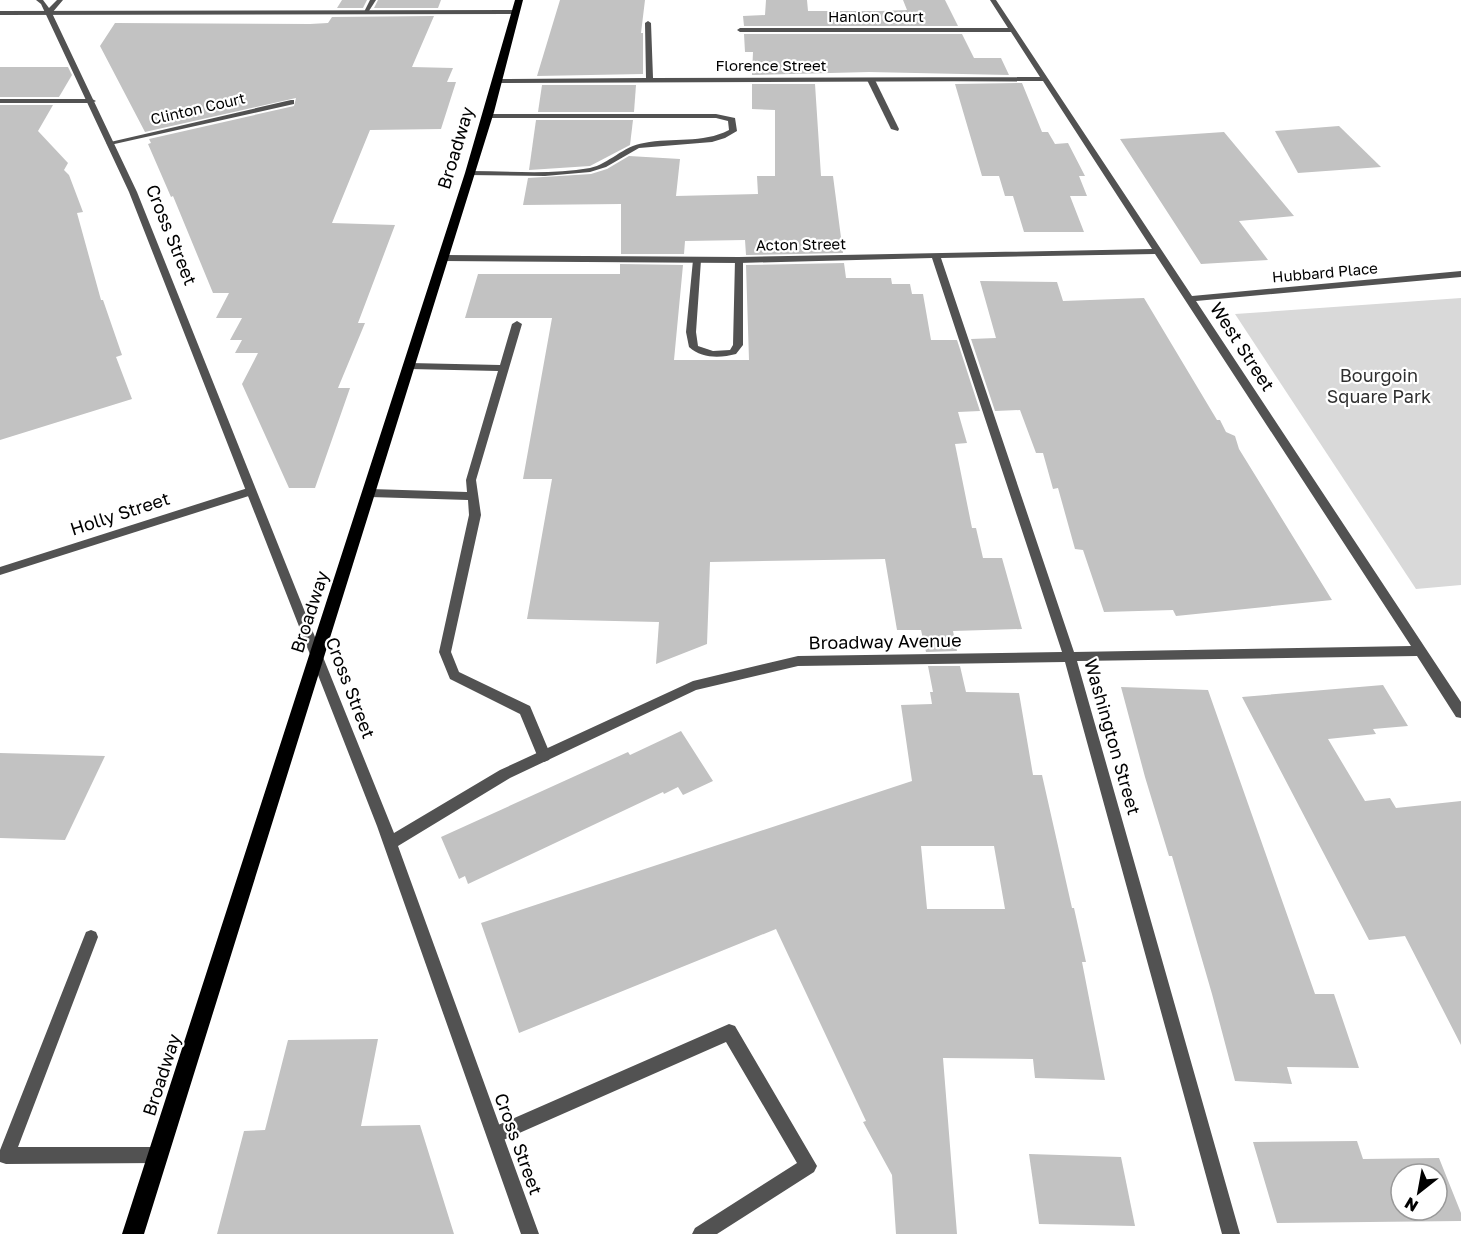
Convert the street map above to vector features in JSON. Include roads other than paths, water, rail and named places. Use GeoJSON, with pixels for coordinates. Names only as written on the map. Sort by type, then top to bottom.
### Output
{"type":"FeatureCollection","features":[{"type":"Feature","properties":{"kind":"main road","name":"Broadway"},"geometry":{"type":"LineString","coordinates":[[134,1234],[444,258],[488,116],[517,6]]}},
{"type":"Feature","properties":{"kind":"street","name":"Cross Street"},"geometry":{"type":"LineString","coordinates":[[39,0],[44,3],[92,101],[133,192],[390,843],[530,1234]]}},
{"type":"Feature","properties":{"kind":"street"},"geometry":{"type":"LineString","coordinates":[[48,13],[60,0]]}},
{"type":"Feature","properties":{"kind":"street"},"geometry":{"type":"LineString","coordinates":[[365,13],[373,0]]}},
{"type":"Feature","properties":{"kind":"street","name":"West Street"},"geometry":{"type":"LineString","coordinates":[[993,0],[1461,713]]}},
{"type":"Feature","properties":{"kind":"street"},"geometry":{"type":"LineString","coordinates":[[0,13],[365,13],[517,6]]}},
{"type":"Feature","properties":{"kind":"street"},"geometry":{"type":"LineString","coordinates":[[648,23],[650,80]]}},
{"type":"Feature","properties":{"kind":"street","name":"Hanlon Court"},"geometry":{"type":"LineString","coordinates":[[740,30],[1013,30]]}},
{"type":"Feature","properties":{"kind":"street","name":"Florence Street"},"geometry":{"type":"LineString","coordinates":[[498,81],[1045,79]]}},
{"type":"Feature","properties":{"kind":"street"},"geometry":{"type":"LineString","coordinates":[[871,80],[896,129]]}},
{"type":"Feature","properties":{"kind":"street"},"geometry":{"type":"LineString","coordinates":[[0,101],[92,101]]}},
{"type":"Feature","properties":{"kind":"street","name":"Clinton Court"},"geometry":{"type":"LineString","coordinates":[[110,143],[291,102]]}},
{"type":"Feature","properties":{"kind":"street"},"geometry":{"type":"LineString","coordinates":[[470,173],[592,170],[639,146],[701,142],[723,138],[733,131],[732,120],[716,116],[488,116]]}},
{"type":"Feature","properties":{"kind":"street","name":"Acton Street"},"geometry":{"type":"LineString","coordinates":[[444,258],[739,260],[1158,251]]}},
{"type":"Feature","properties":{"kind":"street","name":"Washington Street"},"geometry":{"type":"LineString","coordinates":[[936,256],[1070,657],[1231,1234]]}},
{"type":"Feature","properties":{"kind":"street"},"geometry":{"type":"LineString","coordinates":[[697,260],[691,332],[694,347],[720,355],[734,352],[738,345],[739,260]]}},
{"type":"Feature","properties":{"kind":"street","name":"Hubbard Place"},"geometry":{"type":"LineString","coordinates":[[1191,299],[1461,273]]}},
{"type":"Feature","properties":{"kind":"street"},"geometry":{"type":"LineString","coordinates":[[517,324],[471,480],[475,515],[445,652],[454,675],[525,710],[544,756]]}},
{"type":"Feature","properties":{"kind":"street"},"geometry":{"type":"LineString","coordinates":[[410,366],[504,368]]}},
{"type":"Feature","properties":{"kind":"street","name":"Holly Street"},"geometry":{"type":"LineString","coordinates":[[0,571],[251,491]]}},
{"type":"Feature","properties":{"kind":"street"},"geometry":{"type":"LineString","coordinates":[[370,492],[473,496]]}},
{"type":"Feature","properties":{"kind":"street","name":"Broadway Avenue"},"geometry":{"type":"LineString","coordinates":[[390,843],[506,774],[693,686],[798,661],[1421,651]]}},
{"type":"Feature","properties":{"kind":"street"},"geometry":{"type":"LineString","coordinates":[[91,937],[6,1156],[159,1155]]}},
{"type":"Feature","properties":{"kind":"street"},"geometry":{"type":"LineString","coordinates":[[495,1135],[729,1032],[808,1166],[701,1234]]}},
{"type":"Feature","properties":{"kind":"park label","name":"Bourgoin Square Park"},"geometry":{"type":"Point","coordinates":[1379,386]}}]}
